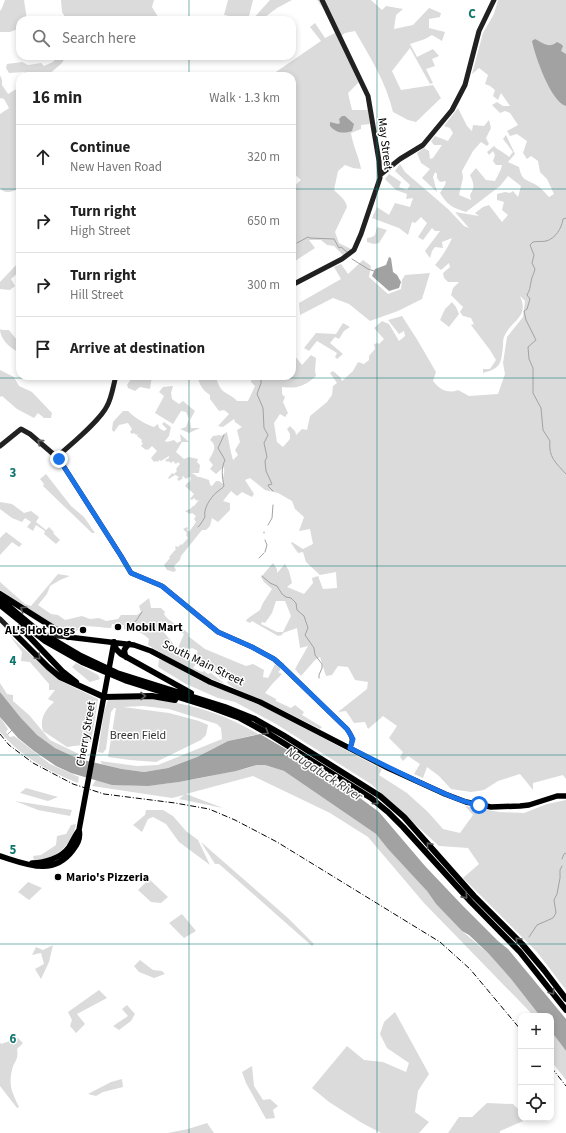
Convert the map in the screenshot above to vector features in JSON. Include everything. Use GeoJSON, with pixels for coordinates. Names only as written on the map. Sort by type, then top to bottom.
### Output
{"type":"FeatureCollection","features":[{"type":"Feature","properties":{"kind":"highway"},"geometry":{"type":"LineString","coordinates":[[0,594],[68,637]]}},
{"type":"Feature","properties":{"kind":"highway"},"geometry":{"type":"LineString","coordinates":[[0,599],[51,640],[103,669]]}},
{"type":"Feature","properties":{"kind":"highway"},"geometry":{"type":"LineString","coordinates":[[0,606],[62,671],[86,689]]}},
{"type":"Feature","properties":{"kind":"highway"},"geometry":{"type":"LineString","coordinates":[[0,606],[28,629],[73,657],[112,673],[240,718],[269,734],[366,795],[404,826],[470,902],[520,952],[566,1010]]}},
{"type":"Feature","properties":{"kind":"highway"},"geometry":{"type":"LineString","coordinates":[[11,630],[56,674],[65,680],[104,697],[159,697],[220,710]]}},
{"type":"Feature","properties":{"kind":"highway"},"geometry":{"type":"LineString","coordinates":[[114,642],[118,651],[126,657],[210,702]]}},
{"type":"Feature","properties":{"kind":"highway"},"geometry":{"type":"LineString","coordinates":[[126,657],[124,652],[129,644]]}},
{"type":"Feature","properties":{"kind":"highway"},"geometry":{"type":"LineString","coordinates":[[112,673],[210,702],[245,715],[274,729],[371,790],[392,806],[411,825],[474,896],[529,952],[566,999]]}},
{"type":"Feature","properties":{"kind":"main road","name":"South Main Street"},"geometry":{"type":"LineString","coordinates":[[68,637],[129,644],[152,651],[210,682],[260,702],[364,755],[445,794],[466,802],[491,807],[520,806],[529,805],[558,796],[566,796]]}},
{"type":"Feature","properties":{"kind":"main road","name":"Cherry Street"},"geometry":{"type":"LineString","coordinates":[[0,856],[22,863],[37,863],[58,857],[69,847],[79,830],[114,642]]}},
{"type":"Feature","properties":{"kind":"street","name":"May Street"},"geometry":{"type":"LineString","coordinates":[[296,283],[342,259],[354,250],[361,234],[380,175],[368,96],[322,0]]}},
{"type":"Feature","properties":{"kind":"street"},"geometry":{"type":"LineString","coordinates":[[380,175],[400,159],[423,146],[452,110],[465,85],[479,31],[494,0]]}},
{"type":"Feature","properties":{"kind":"street"},"geometry":{"type":"LineString","coordinates":[[57,457],[106,409],[115,380]]}},
{"type":"Feature","properties":{"kind":"street"},"geometry":{"type":"LineString","coordinates":[[0,446],[21,429],[30,434],[57,457],[131,573],[162,586],[218,632],[252,647],[274,659],[347,729],[353,739],[350,748]]}},
{"type":"Feature","properties":{"kind":"street"},"geometry":{"type":"LineString","coordinates":[[0,619],[11,630]]}},
{"type":"Feature","properties":{"kind":"street","name":"South Main Street"},"geometry":{"type":"LineString","coordinates":[[11,630],[68,637]]}},
{"type":"Feature","properties":{"kind":"green space"},"geometry":{"type":"Polygon","coordinates":[[[5,0],[24,0],[26,16],[16,16],[16,30],[10,32],[0,32],[0,11],[5,0]]]}},
{"type":"Feature","properties":{"kind":"green space"},"geometry":{"type":"Polygon","coordinates":[[[61,0],[154,0],[152,7],[158,16],[64,16],[62,12],[61,0]]]}},
{"type":"Feature","properties":{"kind":"green space"},"geometry":{"type":"Polygon","coordinates":[[[228,0],[253,0],[249,16],[224,15],[228,0]]]}},
{"type":"Feature","properties":{"kind":"green space"},"geometry":{"type":"Polygon","coordinates":[[[270,0],[292,0],[266,16],[256,16],[270,0]]]}},
{"type":"Feature","properties":{"kind":"green space"},"geometry":{"type":"Polygon","coordinates":[[[317,0],[371,0],[382,10],[386,6],[403,9],[396,15],[394,29],[413,25],[429,8],[441,13],[440,17],[429,19],[429,28],[445,32],[442,41],[432,35],[410,44],[417,57],[433,49],[439,56],[432,59],[435,66],[426,69],[433,83],[430,84],[410,48],[392,71],[401,90],[433,85],[441,98],[416,122],[408,120],[393,112],[382,80],[355,31],[345,33],[338,38],[359,82],[348,93],[352,110],[368,110],[370,124],[361,125],[361,129],[351,133],[361,169],[345,165],[338,171],[334,190],[344,200],[347,207],[335,232],[339,243],[351,249],[343,255],[334,246],[327,245],[321,240],[309,240],[315,248],[296,260],[296,184],[301,180],[296,176],[296,72],[276,72],[293,60],[296,60],[296,58],[321,41],[310,27],[315,23],[325,38],[335,33],[323,8],[317,0]]]}},
{"type":"Feature","properties":{"kind":"green space"},"geometry":{"type":"Polygon","coordinates":[[[498,0],[566,0],[566,779],[563,775],[533,783],[533,790],[520,774],[498,781],[484,790],[471,792],[451,789],[439,776],[427,767],[423,778],[414,774],[420,764],[408,756],[403,761],[400,757],[403,752],[389,738],[397,726],[383,716],[368,729],[365,722],[354,723],[346,711],[338,712],[367,689],[368,682],[355,680],[348,667],[338,666],[332,675],[326,676],[320,657],[315,660],[301,676],[295,669],[308,646],[300,648],[297,628],[278,636],[252,621],[250,623],[246,621],[260,610],[272,589],[261,577],[273,563],[277,569],[277,573],[285,564],[289,571],[292,583],[287,587],[304,594],[313,583],[312,578],[318,576],[323,589],[337,588],[336,572],[320,575],[306,562],[303,552],[298,553],[291,543],[292,542],[303,549],[313,544],[310,529],[299,531],[304,517],[295,509],[292,501],[278,493],[265,490],[250,478],[245,480],[254,494],[252,497],[242,492],[237,496],[231,491],[223,501],[230,503],[230,510],[218,522],[212,518],[210,526],[206,530],[202,530],[174,566],[176,570],[174,572],[167,570],[164,565],[176,549],[175,547],[178,547],[181,544],[182,545],[188,538],[186,535],[187,533],[183,529],[187,527],[189,532],[196,522],[194,519],[196,516],[185,511],[194,506],[199,500],[197,501],[194,498],[192,500],[190,499],[194,494],[185,486],[188,482],[189,483],[191,478],[189,477],[186,479],[183,476],[183,478],[179,481],[177,479],[179,477],[175,475],[169,479],[168,478],[172,473],[174,474],[177,471],[176,469],[180,464],[178,462],[176,464],[173,461],[171,463],[168,461],[167,462],[165,460],[169,458],[169,456],[161,461],[159,460],[158,462],[154,462],[151,458],[157,451],[152,446],[146,450],[141,446],[143,443],[141,442],[142,440],[137,436],[138,434],[132,434],[130,432],[132,429],[128,423],[119,425],[114,432],[112,430],[113,422],[123,411],[128,411],[144,423],[151,426],[154,427],[158,424],[159,428],[164,431],[167,429],[162,424],[164,422],[171,427],[169,436],[165,441],[167,442],[174,440],[177,443],[181,441],[180,434],[189,442],[182,442],[176,452],[184,459],[189,457],[198,459],[197,462],[200,465],[199,473],[192,473],[198,477],[209,480],[210,485],[212,486],[216,481],[223,484],[224,467],[216,474],[210,469],[213,465],[209,460],[213,452],[214,445],[210,440],[213,436],[221,436],[227,432],[233,460],[238,455],[235,450],[240,442],[237,430],[242,427],[235,422],[234,419],[223,427],[218,426],[229,414],[224,410],[219,411],[210,399],[210,395],[205,391],[198,380],[217,380],[223,391],[237,401],[248,401],[255,386],[251,382],[251,380],[296,380],[296,357],[302,365],[311,355],[316,358],[316,376],[304,384],[296,387],[282,387],[282,394],[285,397],[283,402],[288,413],[285,417],[280,414],[274,423],[277,442],[283,447],[290,439],[290,434],[287,429],[290,426],[295,431],[296,435],[302,429],[307,430],[310,416],[327,402],[332,395],[333,386],[337,383],[330,373],[333,371],[342,381],[353,371],[358,362],[364,364],[369,360],[369,356],[375,349],[374,344],[379,344],[384,339],[374,328],[382,321],[389,324],[399,341],[405,336],[404,331],[399,334],[388,320],[402,316],[436,372],[433,381],[438,387],[451,392],[458,390],[469,396],[498,394],[505,374],[503,363],[507,337],[523,317],[525,301],[520,296],[523,309],[504,337],[501,361],[497,367],[483,373],[483,369],[490,369],[496,360],[471,325],[474,324],[471,318],[463,316],[460,312],[463,307],[451,295],[453,288],[459,282],[448,282],[444,278],[443,273],[450,267],[449,263],[441,270],[435,265],[445,252],[452,238],[442,242],[443,248],[435,247],[430,258],[425,251],[440,231],[435,231],[432,228],[423,240],[418,237],[427,223],[421,217],[415,223],[412,222],[408,235],[399,228],[372,218],[377,207],[389,215],[395,203],[410,207],[413,198],[406,199],[407,194],[396,190],[385,179],[389,174],[401,182],[399,187],[407,190],[410,185],[395,171],[400,164],[405,172],[448,209],[464,226],[469,228],[455,212],[479,216],[475,213],[483,207],[489,205],[502,222],[508,215],[502,210],[504,202],[497,200],[497,194],[505,192],[510,193],[513,191],[518,197],[521,186],[508,176],[500,186],[466,212],[454,207],[445,200],[440,193],[446,181],[440,182],[435,172],[433,177],[437,192],[422,178],[430,169],[421,163],[417,153],[424,148],[429,151],[430,159],[433,158],[442,145],[434,145],[431,141],[435,136],[448,141],[453,133],[450,128],[444,126],[458,108],[467,126],[472,131],[473,125],[484,126],[489,120],[491,128],[486,138],[489,144],[487,146],[481,142],[473,151],[462,171],[463,178],[459,195],[471,200],[470,195],[473,190],[473,185],[470,175],[476,168],[486,180],[495,181],[502,165],[496,165],[493,161],[495,155],[493,151],[489,155],[487,152],[494,146],[509,157],[513,152],[503,139],[506,135],[515,154],[508,162],[519,167],[523,178],[538,186],[549,197],[554,194],[547,179],[540,172],[538,161],[531,156],[527,159],[523,153],[527,141],[517,134],[510,136],[507,131],[518,125],[510,113],[505,111],[500,113],[492,105],[497,102],[503,106],[510,106],[501,93],[498,100],[493,96],[495,90],[485,84],[488,75],[479,68],[472,74],[483,33],[494,14],[498,0]],[[276,601],[272,613],[265,623],[262,622],[261,624],[277,632],[283,632],[291,616],[285,601],[276,601]]]}},
{"type":"Feature","properties":{"kind":"green space"},"geometry":{"type":"Polygon","coordinates":[[[55,60],[64,60],[52,72],[9,73],[6,68],[7,64],[22,62],[28,65],[41,63],[44,66],[55,60]]]}},
{"type":"Feature","properties":{"kind":"green space"},"geometry":{"type":"Polygon","coordinates":[[[0,75],[2,85],[8,94],[16,89],[16,190],[10,192],[6,192],[0,188],[0,114],[9,108],[4,99],[0,98],[0,75]]]}},
{"type":"Feature","properties":{"kind":"green space"},"geometry":{"type":"Polygon","coordinates":[[[377,227],[387,230],[379,243],[374,244],[367,242],[367,238],[375,235],[377,227]]]}},
{"type":"Feature","properties":{"kind":"green space"},"geometry":{"type":"Polygon","coordinates":[[[363,260],[371,266],[369,277],[388,294],[401,289],[402,280],[405,275],[430,273],[422,299],[398,311],[370,321],[349,304],[333,298],[300,315],[299,303],[341,279],[334,267],[341,264],[348,274],[363,260]]]}},
{"type":"Feature","properties":{"kind":"green space"},"geometry":{"type":"Polygon","coordinates":[[[16,265],[16,275],[11,279],[15,286],[10,290],[0,289],[0,282],[16,265]]]}},
{"type":"Feature","properties":{"kind":"green space"},"geometry":{"type":"Polygon","coordinates":[[[452,302],[459,314],[449,327],[440,320],[445,309],[452,302]]]}},
{"type":"Feature","properties":{"kind":"green space"},"geometry":{"type":"Polygon","coordinates":[[[343,323],[350,327],[344,331],[339,339],[335,337],[330,343],[343,354],[337,359],[335,357],[337,353],[317,341],[309,351],[304,348],[316,333],[336,334],[343,323]]]}},
{"type":"Feature","properties":{"kind":"green space"},"geometry":{"type":"Polygon","coordinates":[[[0,329],[9,330],[16,339],[16,351],[8,345],[0,333],[0,329]]]}},
{"type":"Feature","properties":{"kind":"green space"},"geometry":{"type":"Polygon","coordinates":[[[0,370],[14,377],[19,386],[32,392],[52,413],[51,418],[44,418],[38,413],[34,418],[17,409],[2,396],[0,397],[0,370]]]}},
{"type":"Feature","properties":{"kind":"green space"},"geometry":{"type":"Polygon","coordinates":[[[130,380],[151,380],[150,389],[140,387],[135,391],[128,388],[127,385],[130,380]]]}},
{"type":"Feature","properties":{"kind":"green space"},"geometry":{"type":"Polygon","coordinates":[[[173,386],[171,393],[172,399],[179,404],[183,401],[195,411],[190,420],[191,428],[200,428],[189,433],[180,429],[186,427],[189,419],[186,412],[181,411],[173,424],[155,413],[164,396],[159,392],[163,387],[173,386]]]}},
{"type":"Feature","properties":{"kind":"green space"},"geometry":{"type":"Polygon","coordinates":[[[46,474],[71,506],[84,517],[95,533],[92,533],[43,486],[44,484],[40,479],[46,474]]]}},
{"type":"Feature","properties":{"kind":"green space"},"geometry":{"type":"Polygon","coordinates":[[[0,502],[12,504],[24,513],[31,511],[39,517],[36,522],[46,530],[49,527],[60,540],[56,544],[44,534],[45,531],[36,525],[33,531],[27,527],[31,522],[25,518],[22,522],[12,518],[0,509],[0,502]]]}},
{"type":"Feature","properties":{"kind":"green space"},"geometry":{"type":"Polygon","coordinates":[[[6,532],[22,544],[19,547],[12,542],[0,555],[0,538],[6,532]]]}},
{"type":"Feature","properties":{"kind":"green space"},"geometry":{"type":"Polygon","coordinates":[[[58,574],[70,576],[50,586],[47,594],[38,605],[51,614],[58,615],[65,620],[82,616],[90,619],[99,618],[106,621],[118,619],[121,615],[137,615],[141,612],[139,606],[149,598],[151,608],[161,608],[165,612],[164,614],[166,617],[186,631],[189,634],[188,636],[205,649],[246,666],[253,664],[264,670],[263,677],[268,678],[275,664],[281,669],[278,672],[282,674],[265,693],[276,699],[276,701],[291,708],[295,705],[304,712],[302,715],[322,727],[320,729],[262,700],[234,688],[227,683],[231,674],[227,673],[222,679],[213,672],[216,666],[191,659],[198,651],[192,648],[183,652],[178,648],[184,634],[172,627],[171,630],[162,625],[159,628],[184,656],[196,664],[193,668],[202,672],[204,671],[208,674],[211,673],[225,684],[195,672],[166,656],[148,645],[149,639],[143,634],[137,631],[124,629],[124,625],[112,624],[111,628],[83,626],[79,627],[77,631],[55,627],[0,590],[0,582],[25,604],[31,606],[58,574]]]}},
{"type":"Feature","properties":{"kind":"green space","name":"Breen Field"},"geometry":{"type":"Polygon","coordinates":[[[10,636],[53,675],[65,683],[98,699],[91,742],[84,743],[85,731],[82,745],[67,747],[43,731],[42,722],[44,715],[54,702],[48,699],[55,690],[49,690],[49,684],[30,662],[21,661],[22,652],[10,636]]]}},
{"type":"Feature","properties":{"kind":"green space"},"geometry":{"type":"Polygon","coordinates":[[[159,659],[201,681],[260,705],[382,769],[379,775],[407,793],[428,812],[443,829],[460,833],[473,815],[465,806],[499,812],[524,813],[547,804],[566,800],[566,990],[537,952],[463,878],[479,864],[468,848],[439,846],[371,784],[276,724],[235,702],[218,698],[186,684],[158,667],[159,659]]]}},
{"type":"Feature","properties":{"kind":"green space"},"geometry":{"type":"Polygon","coordinates":[[[76,663],[98,675],[100,679],[90,682],[72,667],[76,663]]]}},
{"type":"Feature","properties":{"kind":"green space"},"geometry":{"type":"Polygon","coordinates":[[[0,683],[7,694],[13,695],[13,701],[29,715],[50,740],[83,756],[79,759],[55,748],[37,736],[0,692],[0,683]]]}},
{"type":"Feature","properties":{"kind":"green space","name":"Breen Field"},"geometry":{"type":"Polygon","coordinates":[[[145,698],[189,706],[217,714],[258,734],[228,741],[197,757],[168,768],[144,772],[102,764],[100,761],[137,766],[158,765],[222,739],[221,728],[217,724],[169,709],[143,706],[123,707],[169,713],[199,721],[208,725],[206,735],[201,740],[156,762],[108,757],[116,708],[114,708],[111,712],[106,749],[103,753],[98,752],[104,712],[108,700],[145,698]]]}},
{"type":"Feature","properties":{"kind":"green space"},"geometry":{"type":"Polygon","coordinates":[[[0,717],[8,729],[6,732],[10,737],[14,736],[50,764],[79,777],[78,783],[45,768],[17,749],[0,732],[0,717]]]}},
{"type":"Feature","properties":{"kind":"green space"},"geometry":{"type":"Polygon","coordinates":[[[257,765],[265,765],[284,771],[376,834],[425,888],[436,904],[462,931],[488,953],[538,1013],[531,1013],[424,903],[368,837],[330,813],[253,776],[186,794],[223,808],[179,799],[184,795],[172,798],[92,786],[96,780],[115,784],[134,785],[172,783],[257,765]]]}},
{"type":"Feature","properties":{"kind":"green space"},"geometry":{"type":"Polygon","coordinates":[[[26,788],[58,797],[48,801],[20,793],[26,788]]]}},
{"type":"Feature","properties":{"kind":"green space"},"geometry":{"type":"Polygon","coordinates":[[[15,801],[72,810],[70,816],[38,810],[15,801]]]}},
{"type":"Feature","properties":{"kind":"green space"},"geometry":{"type":"Polygon","coordinates":[[[146,810],[163,810],[173,816],[186,831],[198,840],[210,865],[179,842],[166,824],[153,817],[148,819],[142,832],[133,825],[145,815],[146,810]]]}},
{"type":"Feature","properties":{"kind":"green space"},"geometry":{"type":"Polygon","coordinates":[[[76,824],[71,838],[62,850],[49,857],[34,860],[33,856],[41,855],[56,845],[57,836],[66,834],[71,825],[76,824]]]}},
{"type":"Feature","properties":{"kind":"green space"},"geometry":{"type":"Polygon","coordinates":[[[201,842],[288,918],[314,944],[312,946],[219,864],[215,864],[201,842]]]}},
{"type":"Feature","properties":{"kind":"green space"},"geometry":{"type":"Polygon","coordinates":[[[149,879],[168,897],[161,903],[151,902],[138,890],[149,879]]]}},
{"type":"Feature","properties":{"kind":"green space"},"geometry":{"type":"Polygon","coordinates":[[[28,882],[42,888],[29,900],[18,892],[28,882]]]}},
{"type":"Feature","properties":{"kind":"green space"},"geometry":{"type":"Polygon","coordinates":[[[182,914],[196,931],[184,938],[169,923],[182,914]]]}},
{"type":"Feature","properties":{"kind":"green space"},"geometry":{"type":"Polygon","coordinates":[[[53,945],[49,962],[41,979],[35,969],[44,964],[41,953],[32,955],[36,947],[43,950],[53,945]]]}},
{"type":"Feature","properties":{"kind":"green space"},"geometry":{"type":"Polygon","coordinates":[[[140,960],[153,970],[162,971],[165,974],[154,978],[139,972],[134,966],[140,960]]]}},
{"type":"Feature","properties":{"kind":"green space"},"geometry":{"type":"Polygon","coordinates":[[[99,990],[107,998],[77,1014],[85,1024],[76,1033],[70,1026],[72,1020],[68,1012],[99,990]]]}},
{"type":"Feature","properties":{"kind":"green space"},"geometry":{"type":"Polygon","coordinates":[[[127,1005],[135,1014],[131,1021],[119,1030],[113,1026],[128,1016],[122,1009],[127,1005]]]}},
{"type":"Feature","properties":{"kind":"green space"},"geometry":{"type":"Polygon","coordinates":[[[395,1012],[429,1074],[418,1091],[415,1112],[429,1122],[419,1133],[381,1133],[329,1102],[312,1088],[347,1046],[364,1060],[383,1062],[406,1072],[409,1063],[387,1048],[380,1034],[384,1022],[395,1012]]]}},
{"type":"Feature","properties":{"kind":"green space"},"geometry":{"type":"Polygon","coordinates":[[[554,1035],[566,1051],[566,1080],[554,1065],[554,1035]]]}},
{"type":"Feature","properties":{"kind":"green space"},"geometry":{"type":"Polygon","coordinates":[[[18,1038],[23,1043],[17,1049],[17,1058],[11,1076],[12,1090],[19,1107],[17,1108],[0,1086],[0,1042],[1,1044],[18,1038]]]}},
{"type":"Feature","properties":{"kind":"green space"},"geometry":{"type":"Polygon","coordinates":[[[252,1066],[254,1086],[263,1100],[270,1099],[278,1106],[273,1110],[275,1118],[266,1119],[246,1083],[242,1072],[252,1066]]]}},
{"type":"Feature","properties":{"kind":"green space"},"geometry":{"type":"Polygon","coordinates":[[[122,1079],[123,1087],[103,1092],[96,1096],[88,1094],[111,1082],[122,1079]]]}},
{"type":"Feature","properties":{"kind":"green space"},"geometry":{"type":"Polygon","coordinates":[[[487,1103],[513,1104],[518,1109],[518,1121],[523,1121],[500,1131],[500,1133],[448,1133],[459,1117],[472,1117],[487,1103]]]}},
{"type":"Feature","properties":{"kind":"green space"},"geometry":{"type":"Polygon","coordinates":[[[207,1123],[214,1133],[168,1133],[188,1129],[207,1123]]]}},
{"type":"Feature","properties":{"kind":"shaded area"},"geometry":{"type":"Polygon","coordinates":[[[535,39],[546,45],[551,45],[557,42],[563,46],[561,51],[566,54],[566,106],[560,103],[544,78],[532,41],[535,39]]]}},
{"type":"Feature","properties":{"kind":"shaded area"},"geometry":{"type":"Polygon","coordinates":[[[342,116],[345,116],[354,124],[352,131],[340,132],[330,126],[330,122],[340,123],[339,119],[342,116]]]}},
{"type":"Feature","properties":{"kind":"shaded area"},"geometry":{"type":"Polygon","coordinates":[[[389,257],[391,258],[393,272],[397,275],[401,282],[399,288],[389,291],[372,276],[375,269],[386,265],[389,257]]]}},
{"type":"Feature","properties":{"kind":"shaded area"},"geometry":{"type":"Polygon","coordinates":[[[0,692],[37,735],[55,748],[79,759],[122,769],[144,772],[168,768],[197,757],[228,741],[260,734],[306,761],[327,779],[356,795],[379,812],[425,866],[498,941],[508,949],[566,1019],[566,1051],[554,1035],[554,1013],[538,1013],[488,953],[469,935],[462,931],[436,904],[427,891],[376,834],[284,771],[265,765],[257,765],[236,771],[179,782],[148,786],[112,785],[71,773],[56,766],[18,738],[0,717],[0,692]]]}},
{"type":"Feature","properties":{"kind":"waterway"},"geometry":{"type":"LineString","coordinates":[[566,218],[563,219],[560,229],[555,236],[546,241],[533,242],[530,245],[534,255],[532,263],[535,269],[527,295],[530,299],[527,309],[524,311],[526,320],[536,340],[528,347],[529,359],[533,368],[533,393],[541,408],[543,430],[550,441],[550,451],[552,456],[566,474]]}},
{"type":"Feature","properties":{"kind":"waterway"},"geometry":{"type":"LineString","coordinates":[[297,243],[308,237],[334,239],[339,248],[341,247],[347,252]]}},
{"type":"Feature","properties":{"kind":"waterway"},"geometry":{"type":"LineString","coordinates":[[352,259],[374,271]]}},
{"type":"Feature","properties":{"kind":"waterway"},"geometry":{"type":"LineString","coordinates":[[261,380],[257,394],[263,408],[264,428],[268,435],[264,443],[267,457],[265,461],[266,471],[272,484],[268,485],[273,491]]}},
{"type":"Feature","properties":{"kind":"waterway"},"geometry":{"type":"LineString","coordinates":[[198,527],[205,517],[206,507],[210,500],[214,494],[224,486],[222,473],[225,460],[218,448],[224,435]]}},
{"type":"Feature","properties":{"kind":"waterway"},"geometry":{"type":"LineString","coordinates":[[268,525],[272,518],[273,505]]}},
{"type":"Feature","properties":{"kind":"waterway"},"geometry":{"type":"LineString","coordinates":[[265,540],[267,545],[265,552]]}},
{"type":"Feature","properties":{"kind":"waterway"},"geometry":{"type":"LineString","coordinates":[[259,558],[264,553]]}},
{"type":"Feature","properties":{"kind":"waterway"},"geometry":{"type":"LineString","coordinates":[[262,576],[270,583],[277,586],[282,594],[291,598],[296,603],[297,610],[304,616],[308,628],[305,635],[314,648],[315,655],[322,664],[319,678]]}},
{"type":"Feature","properties":{"kind":"waterway"},"geometry":{"type":"LineString","coordinates":[[130,623],[136,621],[142,612]]}},
{"type":"Feature","properties":{"kind":"waterway"},"geometry":{"type":"LineString","coordinates":[[8,734],[12,730]]}},
{"type":"Feature","properties":{"kind":"waterway"},"geometry":{"type":"LineString","coordinates":[[562,859],[566,853]]}},
{"type":"Feature","properties":{"kind":"waterway"},"geometry":{"type":"LineString","coordinates":[[529,937],[537,925],[553,918],[556,913],[554,900],[557,894],[560,870],[562,866]]}},
{"type":"Feature","properties":{"kind":"railway"},"geometry":{"type":"LineString","coordinates":[[0,734],[9,745],[33,763],[73,784],[104,794],[209,809],[235,820],[277,842],[440,942],[470,969],[518,1026]]}},
{"type":"Feature","properties":{"kind":"railway"},"geometry":{"type":"LineString","coordinates":[[554,1071],[566,1086]]}},
{"type":"Feature","properties":{"kind":"place","name":"Mobil Mart"},"geometry":{"type":"Point","coordinates":[118,627]}},
{"type":"Feature","properties":{"kind":"place","name":"AL's Hot Dogs"},"geometry":{"type":"Point","coordinates":[83,630]}},
{"type":"Feature","properties":{"kind":"place","name":"Mario's Pizzeria"},"geometry":{"type":"Point","coordinates":[58,877]}},
{"type":"Feature","properties":{"kind":"route"},"geometry":{"type":"LineString","coordinates":[[59,459],[131,573],[162,586],[218,632],[252,647],[274,659],[347,729],[353,739],[353,744],[350,748],[388,768],[454,798],[479,805]]}},
{"type":"Feature","properties":{"kind":"water label","name":"Naugatuck River"},"geometry":{"type":"Point","coordinates":[324,774]}}]}
